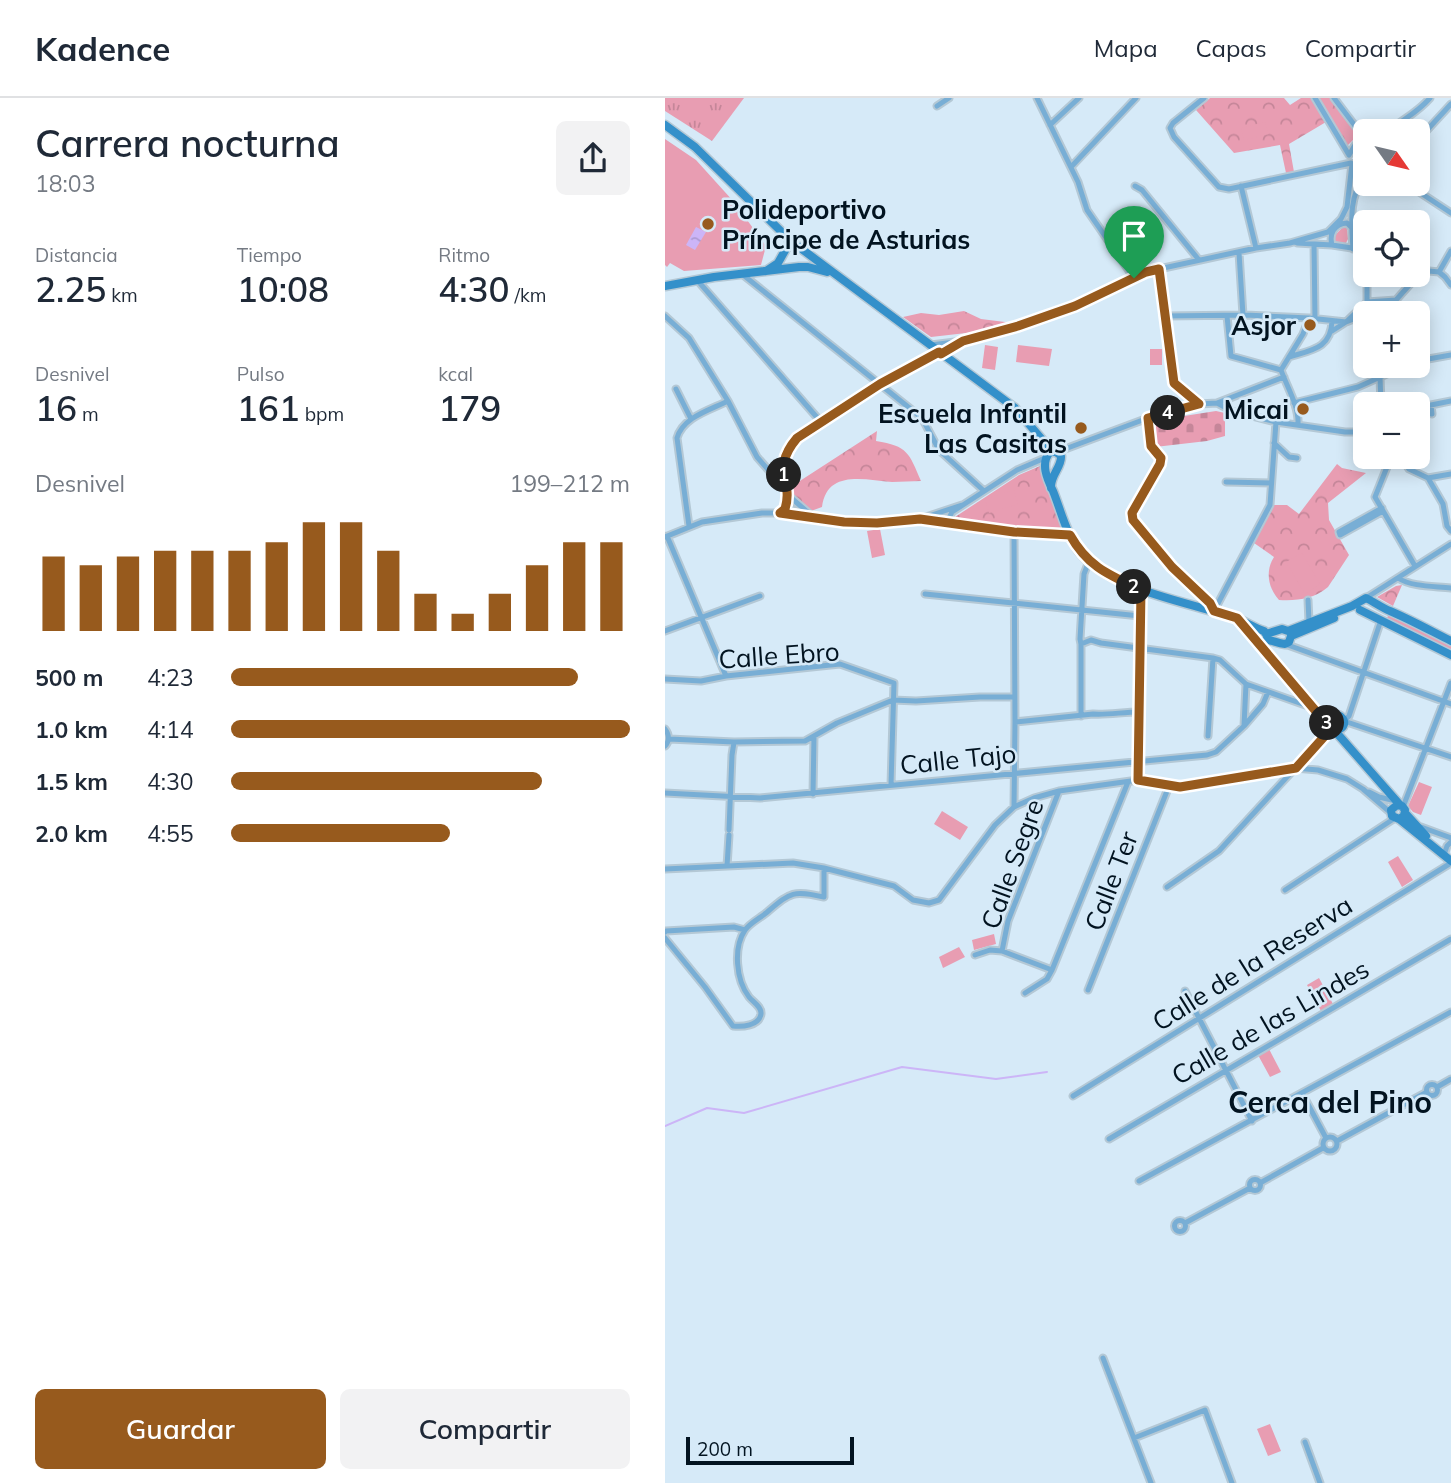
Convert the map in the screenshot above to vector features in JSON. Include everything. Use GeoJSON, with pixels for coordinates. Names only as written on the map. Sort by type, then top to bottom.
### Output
{"type":"FeatureCollection","features":[{"type":"Feature","properties":{"kind":"street"},"geometry":{"type":"LineString","coordinates":[[937,106],[949,98]]}},
{"type":"Feature","properties":{"kind":"street"},"geometry":{"type":"LineString","coordinates":[[1037,98],[1078,182],[1087,211],[1134,278]]}},
{"type":"Feature","properties":{"kind":"street"},"geometry":{"type":"LineString","coordinates":[[1050,125],[1079,98]]}},
{"type":"Feature","properties":{"kind":"street"},"geometry":{"type":"LineString","coordinates":[[1071,167],[1136,98]]}},
{"type":"Feature","properties":{"kind":"street"},"geometry":{"type":"LineString","coordinates":[[1204,98],[1170,128],[1171,133],[1219,187],[1229,189],[1352,164]]}},
{"type":"Feature","properties":{"kind":"street"},"geometry":{"type":"LineString","coordinates":[[1315,98],[1352,164],[1347,206],[1330,237],[1332,245]]}},
{"type":"Feature","properties":{"kind":"street"},"geometry":{"type":"LineString","coordinates":[[1334,98],[1353,124]]}},
{"type":"Feature","properties":{"kind":"street"},"geometry":{"type":"LineString","coordinates":[[1407,119],[1430,98]]}},
{"type":"Feature","properties":{"kind":"street"},"geometry":{"type":"LineString","coordinates":[[1430,127],[1451,104]]}},
{"type":"Feature","properties":{"kind":"street"},"geometry":{"type":"LineString","coordinates":[[665,125],[695,147],[799,248],[1015,408],[1061,457],[1058,466]]}},
{"type":"Feature","properties":{"kind":"street"},"geometry":{"type":"LineString","coordinates":[[1349,155],[1353,147]]}},
{"type":"Feature","properties":{"kind":"street"},"geometry":{"type":"LineString","coordinates":[[1135,186],[1142,190],[1199,260]]}},
{"type":"Feature","properties":{"kind":"street"},"geometry":{"type":"LineString","coordinates":[[1241,186],[1256,248]]}},
{"type":"Feature","properties":{"kind":"street"},"geometry":{"type":"LineString","coordinates":[[1290,243],[1353,248],[1351,210],[1354,196]]}},
{"type":"Feature","properties":{"kind":"street"},"geometry":{"type":"LineString","coordinates":[[1425,196],[1451,213]]}},
{"type":"Feature","properties":{"kind":"street"},"geometry":{"type":"LineString","coordinates":[[929,345],[963,341],[1018,326],[1055,313],[1146,272],[1290,243],[1328,232],[1342,223],[1347,223],[1351,228]]}},
{"type":"Feature","properties":{"kind":"street"},"geometry":{"type":"LineString","coordinates":[[780,232],[785,241],[785,266],[795,268]]}},
{"type":"Feature","properties":{"kind":"street"},"geometry":{"type":"LineString","coordinates":[[1281,370],[1312,318],[1314,244]]}},
{"type":"Feature","properties":{"kind":"street"},"geometry":{"type":"LineString","coordinates":[[766,271],[774,266],[790,246],[799,248],[805,258],[795,268]]}},
{"type":"Feature","properties":{"kind":"street"},"geometry":{"type":"LineString","coordinates":[[1439,272],[1451,251]]}},
{"type":"Feature","properties":{"kind":"street"},"geometry":{"type":"LineString","coordinates":[[1239,253],[1243,315]]}},
{"type":"Feature","properties":{"kind":"street"},"geometry":{"type":"LineString","coordinates":[[666,285],[808,267],[833,274]]}},
{"type":"Feature","properties":{"kind":"street"},"geometry":{"type":"LineString","coordinates":[[1159,269],[1174,383],[1199,404]]}},
{"type":"Feature","properties":{"kind":"street"},"geometry":{"type":"LineString","coordinates":[[1430,271],[1439,272],[1451,285]]}},
{"type":"Feature","properties":{"kind":"street"},"geometry":{"type":"LineString","coordinates":[[742,274],[922,418],[939,450],[984,491]]}},
{"type":"Feature","properties":{"kind":"street"},"geometry":{"type":"LineString","coordinates":[[698,281],[821,422]]}},
{"type":"Feature","properties":{"kind":"street"},"geometry":{"type":"LineString","coordinates":[[1382,301],[1396,300],[1406,287]]}},
{"type":"Feature","properties":{"kind":"street"},"geometry":{"type":"LineString","coordinates":[[1165,316],[1243,315],[1346,322],[1353,320]]}},
{"type":"Feature","properties":{"kind":"street"},"geometry":{"type":"LineString","coordinates":[[1332,331],[1353,315]]}},
{"type":"Feature","properties":{"kind":"street"},"geometry":{"type":"LineString","coordinates":[[665,316],[689,338],[728,401],[757,457],[796,504],[813,517]]}},
{"type":"Feature","properties":{"kind":"street"},"geometry":{"type":"LineString","coordinates":[[1227,316],[1231,356],[1281,370]]}},
{"type":"Feature","properties":{"kind":"street"},"geometry":{"type":"LineString","coordinates":[[1289,357],[1317,348],[1327,341],[1332,331],[1332,321]]}},
{"type":"Feature","properties":{"kind":"street"},"geometry":{"type":"LineString","coordinates":[[792,514],[783,468],[786,454],[797,438],[880,384],[963,341]]}},
{"type":"Feature","properties":{"kind":"street"},"geometry":{"type":"LineString","coordinates":[[1430,358],[1451,355]]}},
{"type":"Feature","properties":{"kind":"street"},"geometry":{"type":"LineString","coordinates":[[1281,370],[1294,403],[1298,424]]}},
{"type":"Feature","properties":{"kind":"street"},"geometry":{"type":"LineString","coordinates":[[953,523],[949,519],[950,514],[962,505],[1017,470],[1046,459],[1052,451],[1057,452],[1148,418],[1199,404],[1216,403],[1284,377]]}},
{"type":"Feature","properties":{"kind":"street"},"geometry":{"type":"LineString","coordinates":[[1294,403],[1358,387],[1378,378]]}},
{"type":"Feature","properties":{"kind":"street"},"geometry":{"type":"LineString","coordinates":[[676,389],[691,419]]}},
{"type":"Feature","properties":{"kind":"street"},"geometry":{"type":"LineString","coordinates":[[689,526],[677,438],[686,422],[728,401]]}},
{"type":"Feature","properties":{"kind":"street"},"geometry":{"type":"LineString","coordinates":[[1431,405],[1451,401]]}},
{"type":"Feature","properties":{"kind":"street"},"geometry":{"type":"LineString","coordinates":[[1216,403],[1232,411],[1276,422],[1353,432]]}},
{"type":"Feature","properties":{"kind":"street"},"geometry":{"type":"LineString","coordinates":[[1148,418],[1151,446],[1161,458],[1132,513],[1133,520],[1172,567],[1210,603],[1214,611]]}},
{"type":"Feature","properties":{"kind":"street"},"geometry":{"type":"LineString","coordinates":[[1214,611],[1270,505],[1276,422]]}},
{"type":"Feature","properties":{"kind":"street"},"geometry":{"type":"LineString","coordinates":[[1275,443],[1289,457],[1297,458]]}},
{"type":"Feature","properties":{"kind":"street"},"geometry":{"type":"LineString","coordinates":[[1046,444],[1046,474],[1070,535],[1079,551],[1089,561],[1118,580],[1141,590],[1237,618],[1261,638],[1282,643],[1448,703]]}},
{"type":"Feature","properties":{"kind":"street"},"geometry":{"type":"LineString","coordinates":[[1051,488],[1051,478],[1075,445]]}},
{"type":"Feature","properties":{"kind":"street"},"geometry":{"type":"LineString","coordinates":[[1046,459],[1050,468],[1058,466]]}},
{"type":"Feature","properties":{"kind":"street"},"geometry":{"type":"LineString","coordinates":[[772,475],[783,468]]}},
{"type":"Feature","properties":{"kind":"street"},"geometry":{"type":"LineString","coordinates":[[1386,469],[1375,497],[1415,566]]}},
{"type":"Feature","properties":{"kind":"street"},"geometry":{"type":"LineString","coordinates":[[1409,469],[1428,478],[1443,504],[1447,526],[1451,531]]}},
{"type":"Feature","properties":{"kind":"street"},"geometry":{"type":"LineString","coordinates":[[1428,478],[1451,474]]}},
{"type":"Feature","properties":{"kind":"street"},"geometry":{"type":"LineString","coordinates":[[1226,482],[1272,483]]}},
{"type":"Feature","properties":{"kind":"street"},"geometry":{"type":"LineString","coordinates":[[780,513],[785,509],[786,492]]}},
{"type":"Feature","properties":{"kind":"street"},"geometry":{"type":"LineString","coordinates":[[792,514],[796,504]]}},
{"type":"Feature","properties":{"kind":"street"},"geometry":{"type":"LineString","coordinates":[[920,519],[962,505]]}},
{"type":"Feature","properties":{"kind":"street"},"geometry":{"type":"LineString","coordinates":[[1383,509],[1340,535],[1339,532],[1383,509]]}},
{"type":"Feature","properties":{"kind":"street"},"geometry":{"type":"LineString","coordinates":[[726,676],[666,536],[689,526],[728,517],[780,513],[844,522],[877,523],[920,519],[1014,532],[1070,535]]}},
{"type":"Feature","properties":{"kind":"street"},"geometry":{"type":"LineString","coordinates":[[1014,532],[1014,807]]}},
{"type":"Feature","properties":{"kind":"street"},"geometry":{"type":"LineString","coordinates":[[1290,633],[1309,622],[1365,599],[1451,544]]}},
{"type":"Feature","properties":{"kind":"street"},"geometry":{"type":"LineString","coordinates":[[1081,716],[1080,639],[1084,574],[1089,561]]}},
{"type":"Feature","properties":{"kind":"street"},"geometry":{"type":"LineString","coordinates":[[1398,578],[1411,584],[1451,587]]}},
{"type":"Feature","properties":{"kind":"street"},"geometry":{"type":"LineString","coordinates":[[1138,780],[1141,590]]}},
{"type":"Feature","properties":{"kind":"street"},"geometry":{"type":"LineString","coordinates":[[925,594],[1140,616]]}},
{"type":"Feature","properties":{"kind":"street"},"geometry":{"type":"LineString","coordinates":[[665,631],[760,596]]}},
{"type":"Feature","properties":{"kind":"street"},"geometry":{"type":"LineString","coordinates":[[1360,610],[1359,605],[1365,599]]}},
{"type":"Feature","properties":{"kind":"street"},"geometry":{"type":"LineString","coordinates":[[1365,599],[1451,641]]}},
{"type":"Feature","properties":{"kind":"street"},"geometry":{"type":"LineString","coordinates":[[1308,600],[1309,622]]}},
{"type":"Feature","properties":{"kind":"street"},"geometry":{"type":"LineString","coordinates":[[1261,638],[1282,629],[1290,633],[1353,610],[1360,610],[1451,655]]}},
{"type":"Feature","properties":{"kind":"street"},"geometry":{"type":"LineString","coordinates":[[1332,728],[1341,729],[1342,721],[1349,716],[1386,610]]}},
{"type":"Feature","properties":{"kind":"street"},"geometry":{"type":"LineString","coordinates":[[1279,631],[1277,638],[1282,643]]}},
{"type":"Feature","properties":{"kind":"street"},"geometry":{"type":"LineString","coordinates":[[1282,643],[1289,642],[1290,633]]}},
{"type":"Feature","properties":{"kind":"street"},"geometry":{"type":"LineString","coordinates":[[1261,638],[1266,651],[1313,708],[1377,778],[1399,811],[1449,859]]}},
{"type":"Feature","properties":{"kind":"street"},"geometry":{"type":"LineString","coordinates":[[1081,644],[1091,640],[1220,660],[1246,684],[1342,721]]}},
{"type":"Feature","properties":{"kind":"street"},"geometry":{"type":"LineString","coordinates":[[1208,736],[1213,658]]}},
{"type":"Feature","properties":{"kind":"street","name":"Calle Ebro"},"geometry":{"type":"LineString","coordinates":[[665,679],[701,681],[840,664],[894,683],[893,700]]}},
{"type":"Feature","properties":{"kind":"street"},"geometry":{"type":"LineString","coordinates":[[1285,890],[1399,811],[1448,703],[1451,683]]}},
{"type":"Feature","properties":{"kind":"street"},"geometry":{"type":"LineString","coordinates":[[1244,726],[1246,684]]}},
{"type":"Feature","properties":{"kind":"street","name":"Calle Tajo"},"geometry":{"type":"LineString","coordinates":[[665,793],[760,798],[1207,755],[1216,752],[1244,726],[1263,704],[1268,692]]}},
{"type":"Feature","properties":{"kind":"street"},"geometry":{"type":"LineString","coordinates":[[669,739],[805,741],[837,723],[893,700],[1014,697]]}},
{"type":"Feature","properties":{"kind":"street"},"geometry":{"type":"LineString","coordinates":[[891,785],[893,700]]}},
{"type":"Feature","properties":{"kind":"street"},"geometry":{"type":"LineString","coordinates":[[1015,722],[1139,712]]}},
{"type":"Feature","properties":{"kind":"street"},"geometry":{"type":"LineString","coordinates":[[1332,728],[1330,718],[1451,757]]}},
{"type":"Feature","properties":{"kind":"street"},"geometry":{"type":"LineString","coordinates":[[1342,721],[1346,744]]}},
{"type":"Feature","properties":{"kind":"street"},"geometry":{"type":"LineString","coordinates":[[1167,887],[1219,851],[1332,728]]}},
{"type":"Feature","properties":{"kind":"street"},"geometry":{"type":"LineString","coordinates":[[665,729],[669,739],[665,746]]}},
{"type":"Feature","properties":{"kind":"street"},"geometry":{"type":"LineString","coordinates":[[813,794],[814,736]]}},
{"type":"Feature","properties":{"kind":"street"},"geometry":{"type":"LineString","coordinates":[[727,866],[734,741]]}},
{"type":"Feature","properties":{"kind":"street"},"geometry":{"type":"LineString","coordinates":[[665,869],[793,863],[894,886],[913,900],[929,903],[939,900],[995,825],[1014,807],[1034,798],[1059,791],[1138,780],[1180,787],[1296,768],[1340,776],[1419,826],[1451,840],[1447,846],[1449,859]]}},
{"type":"Feature","properties":{"kind":"street"},"geometry":{"type":"LineString","coordinates":[[1377,778],[1379,800]]}},
{"type":"Feature","properties":{"kind":"street"},"geometry":{"type":"LineString","coordinates":[[1025,993],[1047,979],[1052,970],[1128,782]]}},
{"type":"Feature","properties":{"kind":"street","name":"Calle Ter"},"geometry":{"type":"LineString","coordinates":[[1089,990],[1169,786]]}},
{"type":"Feature","properties":{"kind":"street","name":"Calle Segre"},"geometry":{"type":"LineString","coordinates":[[1002,951],[1008,921],[1059,791]]}},
{"type":"Feature","properties":{"kind":"street"},"geometry":{"type":"LineString","coordinates":[[1379,800],[1399,811]]}},
{"type":"Feature","properties":{"kind":"street"},"geometry":{"type":"LineString","coordinates":[[1419,826],[1435,846]]}},
{"type":"Feature","properties":{"kind":"street","name":"Calle de la Reserva"},"geometry":{"type":"LineString","coordinates":[[1073,1096],[1449,859]]}},
{"type":"Feature","properties":{"kind":"street"},"geometry":{"type":"LineString","coordinates":[[665,939],[705,986],[733,1026],[752,1024],[761,1014],[742,985],[737,959],[745,930],[786,896],[803,892],[824,897],[824,868]]}},
{"type":"Feature","properties":{"kind":"street"},"geometry":{"type":"LineString","coordinates":[[665,932],[734,927],[745,930]]}},
{"type":"Feature","properties":{"kind":"street","name":"Calle de las Lindes"},"geometry":{"type":"LineString","coordinates":[[1109,1139],[1451,940]]}},
{"type":"Feature","properties":{"kind":"street"},"geometry":{"type":"LineString","coordinates":[[975,955],[989,950],[1002,951],[1052,970]]}},
{"type":"Feature","properties":{"kind":"street"},"geometry":{"type":"LineString","coordinates":[[1185,991],[1252,1121]]}},
{"type":"Feature","properties":{"kind":"street"},"geometry":{"type":"LineString","coordinates":[[1139,1181],[1451,1012]]}},
{"type":"Feature","properties":{"kind":"street"},"geometry":{"type":"LineString","coordinates":[[1337,1141],[1427,1092],[1434,1095],[1437,1087],[1451,1079]]}},
{"type":"Feature","properties":{"kind":"street"},"geometry":{"type":"LineString","coordinates":[[1302,1093],[1326,1138]]}},
{"type":"Feature","properties":{"kind":"street"},"geometry":{"type":"LineString","coordinates":[[1324,1148],[1333,1151],[1337,1148],[1337,1141],[1333,1137],[1326,1138]]}},
{"type":"Feature","properties":{"kind":"street"},"geometry":{"type":"LineString","coordinates":[[1324,1148],[1326,1138]]}},
{"type":"Feature","properties":{"kind":"street"},"geometry":{"type":"LineString","coordinates":[[1185,1223],[1250,1188],[1252,1180],[1260,1183],[1324,1148]]}},
{"type":"Feature","properties":{"kind":"street"},"geometry":{"type":"LineString","coordinates":[[1103,1358],[1151,1483]]}},
{"type":"Feature","properties":{"kind":"street"},"geometry":{"type":"LineString","coordinates":[[1134,1438],[1205,1410],[1233,1483]]}},
{"type":"Feature","properties":{"kind":"street"},"geometry":{"type":"LineString","coordinates":[[1305,1442],[1320,1483]]}},
{"type":"Feature","properties":{"kind":"green space"},"geometry":{"type":"Polygon","coordinates":[[[665,98],[744,98],[712,141],[665,111],[665,98]]]}},
{"type":"Feature","properties":{"kind":"green space"},"geometry":{"type":"Polygon","coordinates":[[[1210,98],[1284,98],[1290,105],[1301,98],[1312,98],[1326,122],[1289,144],[1294,172],[1286,173],[1280,145],[1234,153],[1196,110],[1210,98]]]}},
{"type":"Feature","properties":{"kind":"green space"},"geometry":{"type":"Polygon","coordinates":[[[1318,98],[1331,98],[1353,128],[1353,140],[1347,146],[1318,98]]]}},
{"type":"Feature","properties":{"kind":"green space"},"geometry":{"type":"Polygon","coordinates":[[[1265,122],[1269,134],[1244,140],[1241,128],[1265,122]]]}},
{"type":"Feature","properties":{"kind":"green space","name":"Polideportivo Príncipe de Asturias"},"geometry":{"type":"Polygon","coordinates":[[[665,139],[696,160],[734,202],[766,246],[761,265],[684,271],[670,263],[667,267],[665,265],[665,139]]]}},
{"type":"Feature","properties":{"kind":"green space"},"geometry":{"type":"Polygon","coordinates":[[[1344,226],[1347,227],[1346,243],[1333,242],[1332,238],[1344,226]]]}},
{"type":"Feature","properties":{"kind":"green space"},"geometry":{"type":"Polygon","coordinates":[[[964,311],[981,319],[1013,323],[975,332],[931,337],[903,317],[921,313],[939,315],[964,311]]]}},
{"type":"Feature","properties":{"kind":"green space"},"geometry":{"type":"Polygon","coordinates":[[[985,345],[998,347],[995,370],[982,368],[985,345]]]}},
{"type":"Feature","properties":{"kind":"green space"},"geometry":{"type":"Polygon","coordinates":[[[1018,345],[1052,349],[1049,366],[1016,362],[1018,345]]]}},
{"type":"Feature","properties":{"kind":"green space"},"geometry":{"type":"Polygon","coordinates":[[[1150,349],[1162,349],[1162,365],[1150,365],[1150,349]]]}},
{"type":"Feature","properties":{"kind":"green space"},"geometry":{"type":"Polygon","coordinates":[[[1216,411],[1225,413],[1225,436],[1207,441],[1155,447],[1152,421],[1216,411]]]}},
{"type":"Feature","properties":{"kind":"green space"},"geometry":{"type":"Polygon","coordinates":[[[877,431],[876,441],[895,445],[906,452],[921,481],[859,479],[839,482],[825,495],[822,507],[811,511],[796,500],[789,488],[877,431]]]}},
{"type":"Feature","properties":{"kind":"green space"},"geometry":{"type":"Polygon","coordinates":[[[1337,464],[1342,468],[1366,473],[1328,503],[1329,520],[1349,555],[1323,591],[1305,598],[1279,600],[1269,579],[1269,568],[1274,557],[1254,543],[1273,505],[1287,505],[1299,514],[1337,464]]]}},
{"type":"Feature","properties":{"kind":"green space"},"geometry":{"type":"Polygon","coordinates":[[[1040,466],[1064,531],[1013,527],[955,517],[1019,475],[1040,466]]]}},
{"type":"Feature","properties":{"kind":"green space"},"geometry":{"type":"Polygon","coordinates":[[[1014,490],[1018,504],[989,513],[985,499],[1014,490]]]}},
{"type":"Feature","properties":{"kind":"green space"},"geometry":{"type":"Polygon","coordinates":[[[880,529],[885,555],[872,558],[867,531],[880,529]]]}},
{"type":"Feature","properties":{"kind":"green space"},"geometry":{"type":"Polygon","coordinates":[[[1302,553],[1320,584],[1305,594],[1286,562],[1302,553]]]}},
{"type":"Feature","properties":{"kind":"green space"},"geometry":{"type":"Polygon","coordinates":[[[1402,585],[1393,606],[1377,597],[1396,586],[1402,585]]]}},
{"type":"Feature","properties":{"kind":"green space"},"geometry":{"type":"Polygon","coordinates":[[[1390,614],[1451,644],[1451,652],[1387,619],[1390,614]]]}},
{"type":"Feature","properties":{"kind":"green space"},"geometry":{"type":"Polygon","coordinates":[[[1419,782],[1432,787],[1421,815],[1408,806],[1419,782]]]}},
{"type":"Feature","properties":{"kind":"green space"},"geometry":{"type":"Polygon","coordinates":[[[942,811],[968,827],[960,840],[934,824],[942,811]]]}},
{"type":"Feature","properties":{"kind":"green space"},"geometry":{"type":"Polygon","coordinates":[[[1398,856],[1413,880],[1402,887],[1388,862],[1398,856]]]}},
{"type":"Feature","properties":{"kind":"green space"},"geometry":{"type":"Polygon","coordinates":[[[994,934],[996,944],[974,950],[972,940],[994,934]]]}},
{"type":"Feature","properties":{"kind":"green space"},"geometry":{"type":"Polygon","coordinates":[[[959,947],[965,957],[943,968],[939,957],[959,947]]]}},
{"type":"Feature","properties":{"kind":"green space"},"geometry":{"type":"Polygon","coordinates":[[[1319,978],[1333,1004],[1321,1011],[1307,985],[1319,978]]]}},
{"type":"Feature","properties":{"kind":"green space"},"geometry":{"type":"Polygon","coordinates":[[[1269,1049],[1281,1072],[1270,1077],[1258,1055],[1269,1049]]]}},
{"type":"Feature","properties":{"kind":"green space"},"geometry":{"type":"Polygon","coordinates":[[[1270,1424],[1281,1451],[1268,1456],[1257,1429],[1270,1424]]]}},
{"type":"Feature","properties":{"kind":"water"},"geometry":{"type":"Polygon","coordinates":[[[696,227],[706,232],[695,250],[686,245],[696,227]]]}},
{"type":"Feature","properties":{"kind":"waterway"},"geometry":{"type":"LineString","coordinates":[[665,1126],[707,1108],[744,1113],[902,1067],[996,1079],[1047,1072]]}},
{"type":"Feature","properties":{"kind":"place","name":"Polideportivo Príncipe de Asturias"},"geometry":{"type":"Point","coordinates":[708,224]}},
{"type":"Feature","properties":{"kind":"place","name":"Asjor"},"geometry":{"type":"Point","coordinates":[1310,325]}},
{"type":"Feature","properties":{"kind":"place","name":"Micai"},"geometry":{"type":"Point","coordinates":[1303,409]}},
{"type":"Feature","properties":{"kind":"place","name":"Escuela Infantil Las Casitas"},"geometry":{"type":"Point","coordinates":[1081,428]}},
{"type":"Feature","properties":{"kind":"district","name":"Cerca del Pino"},"geometry":{"type":"Point","coordinates":[1330,1102]}},
{"type":"Feature","properties":{"kind":"route"},"geometry":{"type":"LineString","coordinates":[[1159,269],[1174,383],[1199,404],[1148,418],[1151,446],[1161,458],[1132,513],[1133,520],[1172,567],[1210,603],[1214,611],[1237,618],[1329,724],[1331,729],[1296,768],[1180,787],[1138,780],[1141,590],[1118,580],[1089,561],[1079,551],[1070,535],[1014,532],[920,519],[877,523],[844,522],[780,513],[787,503],[783,463],[797,438],[880,384],[939,352],[941,354],[963,341],[1075,306],[1134,278],[1159,269]]}}]}
